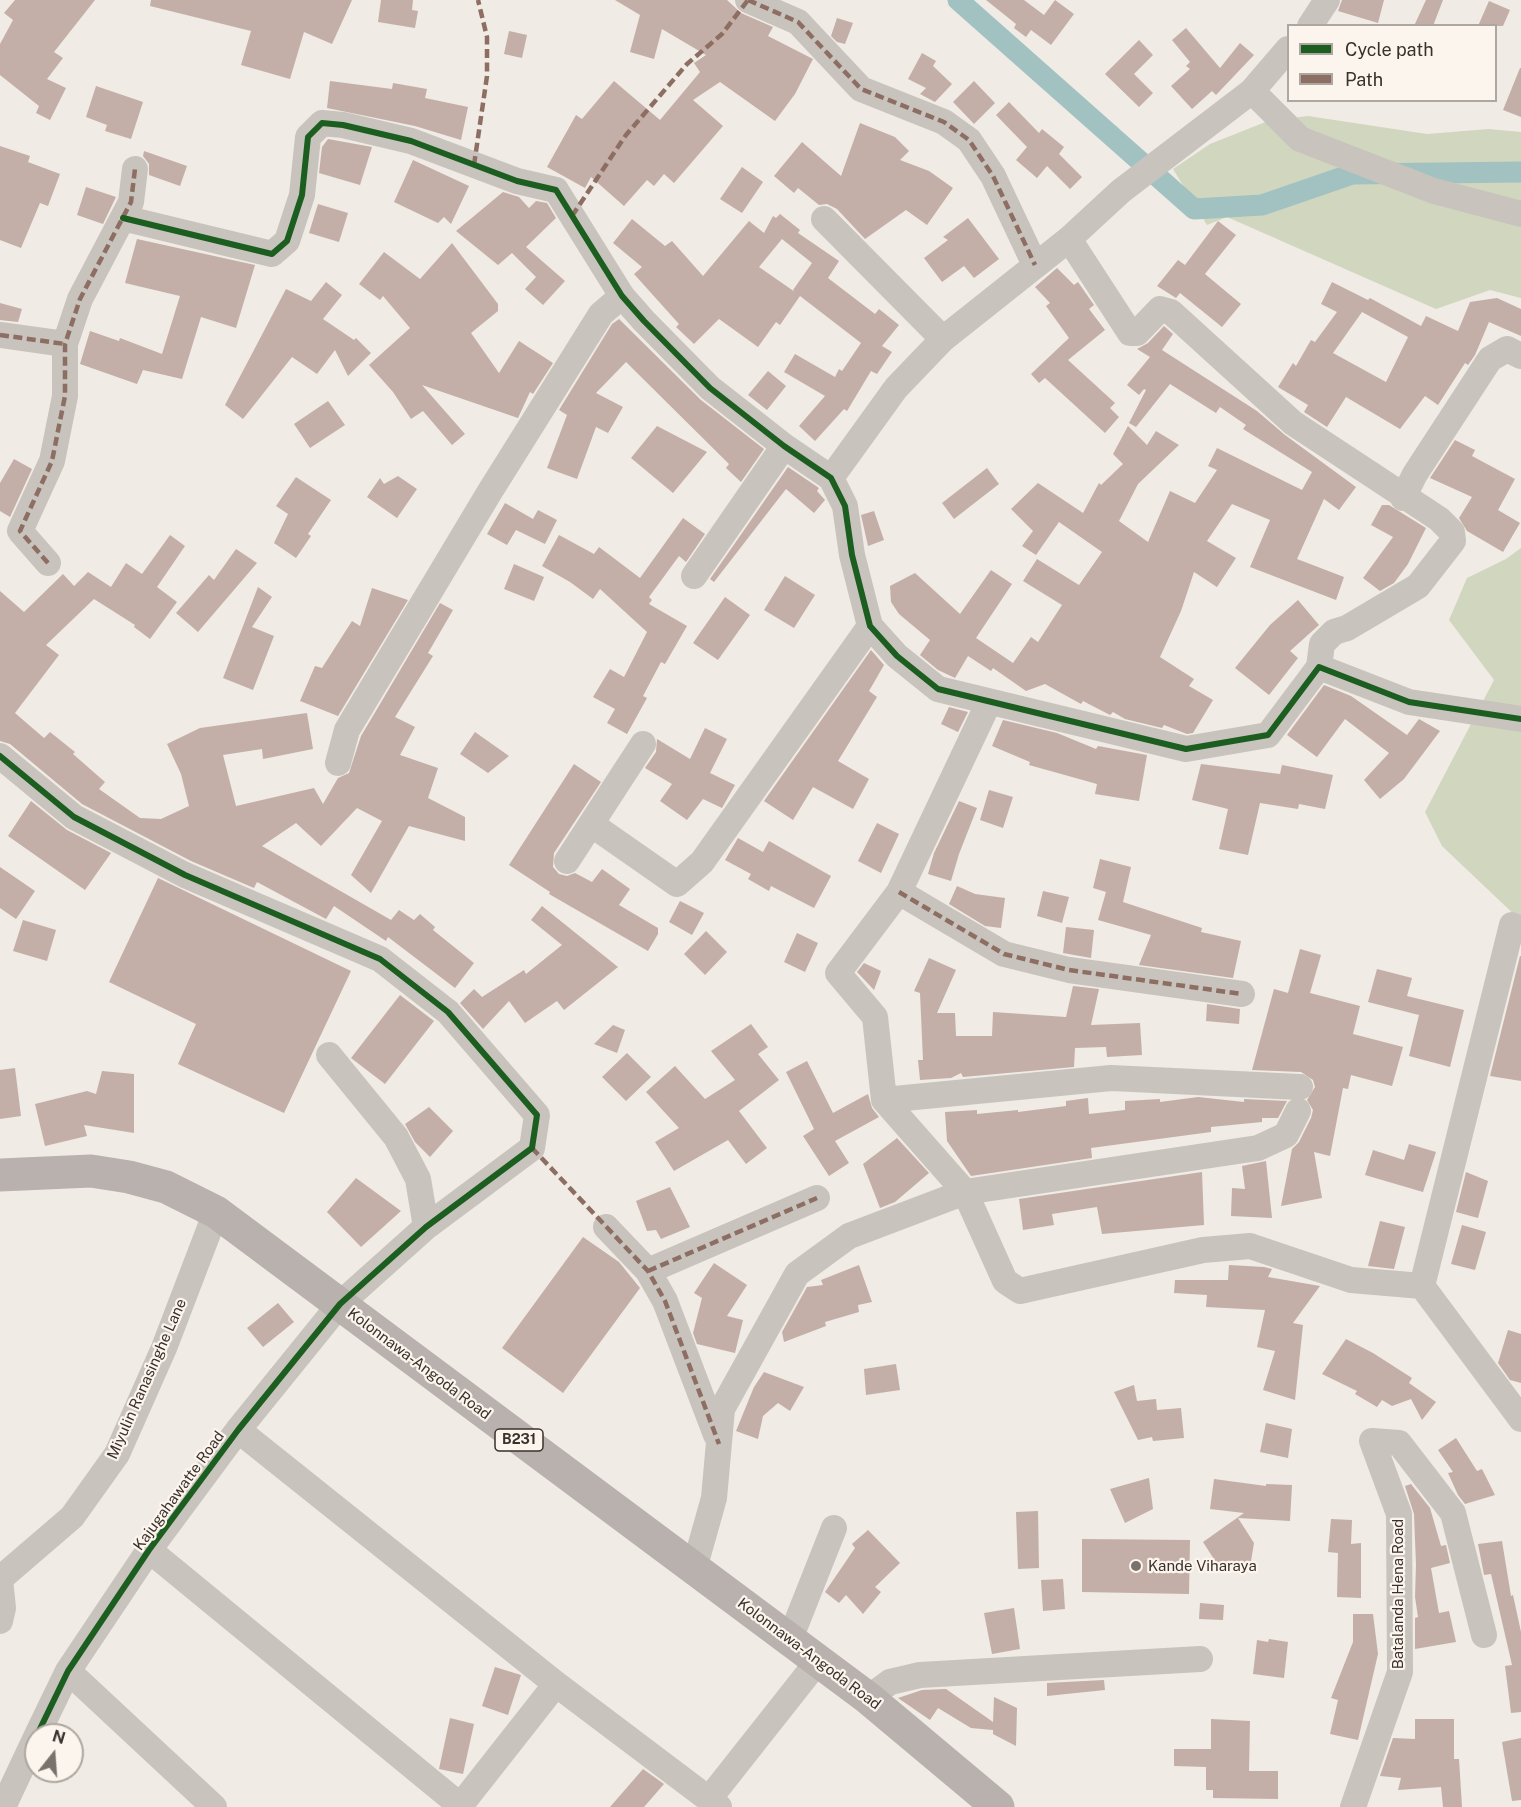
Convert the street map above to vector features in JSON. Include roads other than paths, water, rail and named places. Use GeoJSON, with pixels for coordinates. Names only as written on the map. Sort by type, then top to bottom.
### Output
{"type":"FeatureCollection","features":[{"type":"Feature","properties":{"kind":"main road","name":"Kolonnawa-Angoda Road"},"geometry":{"type":"LineString","coordinates":[[0,1175],[91,1171],[129,1177],[166,1187],[216,1212],[868,1698],[998,1807]]}},
{"type":"Feature","properties":{"kind":"street"},"geometry":{"type":"LineString","coordinates":[[748,0],[798,22],[861,89],[944,122],[969,140],[993,176],[1035,265]]}},
{"type":"Feature","properties":{"kind":"street"},"geometry":{"type":"LineString","coordinates":[[1311,24],[1326,0]]}},
{"type":"Feature","properties":{"kind":"street"},"geometry":{"type":"LineString","coordinates":[[831,478],[896,388],[943,339],[1069,239],[1121,192],[1252,91],[1287,50]]}},
{"type":"Feature","properties":{"kind":"street"},"geometry":{"type":"LineString","coordinates":[[1252,91],[1300,139],[1434,191],[1521,214]]}},
{"type":"Feature","properties":{"kind":"street"},"geometry":{"type":"LineString","coordinates":[[123,218],[272,254],[287,241],[302,195],[308,137],[321,123],[343,125],[411,141],[517,181],[556,190],[622,296],[710,388],[784,446],[831,478],[845,506],[852,555],[870,626],[897,656],[938,689],[1186,749],[1268,735],[1319,667],[1322,644],[1334,632],[1347,628],[1418,586],[1453,541],[1452,532],[1439,519],[1403,498],[1293,423],[1171,312],[1160,309],[1137,333],[1130,333],[1069,239]]}},
{"type":"Feature","properties":{"kind":"street"},"geometry":{"type":"LineString","coordinates":[[48,564],[20,531],[52,462],[65,396],[65,344],[80,299],[131,202],[135,169]]}},
{"type":"Feature","properties":{"kind":"street"},"geometry":{"type":"LineString","coordinates":[[824,219],[943,339]]}},
{"type":"Feature","properties":{"kind":"street"},"geometry":{"type":"LineString","coordinates":[[338,763],[347,730],[489,493],[601,314],[622,296]]}},
{"type":"Feature","properties":{"kind":"street"},"geometry":{"type":"LineString","coordinates":[[0,335],[65,344]]}},
{"type":"Feature","properties":{"kind":"street"},"geometry":{"type":"LineString","coordinates":[[1403,498],[1415,474],[1490,359],[1507,349],[1521,356]]}},
{"type":"Feature","properties":{"kind":"street"},"geometry":{"type":"LineString","coordinates":[[694,576],[784,446]]}},
{"type":"Feature","properties":{"kind":"street"},"geometry":{"type":"LineString","coordinates":[[591,824],[677,884],[702,862],[870,626]]}},
{"type":"Feature","properties":{"kind":"street"},"geometry":{"type":"LineString","coordinates":[[1319,667],[1409,702],[1521,719]]}},
{"type":"Feature","properties":{"kind":"street"},"geometry":{"type":"LineString","coordinates":[[989,702],[899,892],[838,973],[875,1017],[884,1100],[965,1192],[1005,1281],[1020,1291],[1203,1250],[1250,1246],[1351,1280],[1422,1286],[1521,1419]]}},
{"type":"Feature","properties":{"kind":"street"},"geometry":{"type":"LineString","coordinates":[[567,861],[643,744]]}},
{"type":"Feature","properties":{"kind":"street","name":"Kajugahawatte Road"},"geometry":{"type":"LineString","coordinates":[[0,756],[74,817],[185,875],[380,959],[448,1012],[537,1115],[532,1148],[426,1227],[340,1305],[238,1430],[150,1550],[68,1671],[43,1723]]}},
{"type":"Feature","properties":{"kind":"street"},"geometry":{"type":"LineString","coordinates":[[899,892],[1004,954],[1069,970],[1242,994]]}},
{"type":"Feature","properties":{"kind":"street"},"geometry":{"type":"LineString","coordinates":[[1422,1286],[1512,925]]}},
{"type":"Feature","properties":{"kind":"street"},"geometry":{"type":"LineString","coordinates":[[329,1055],[396,1137],[418,1179],[426,1227]]}},
{"type":"Feature","properties":{"kind":"street"},"geometry":{"type":"LineString","coordinates":[[694,1569],[714,1498],[722,1409],[797,1274],[849,1236],[965,1192],[1258,1148],[1286,1135],[1299,1099],[1111,1078],[884,1100]]}},
{"type":"Feature","properties":{"kind":"street"},"geometry":{"type":"LineString","coordinates":[[648,1271],[818,1198]]}},
{"type":"Feature","properties":{"kind":"street","name":"Miyulin Ranasinghe Lane"},"geometry":{"type":"LineString","coordinates":[[0,1579],[72,1517],[117,1454],[164,1348],[216,1212]]}},
{"type":"Feature","properties":{"kind":"street"},"geometry":{"type":"LineString","coordinates":[[606,1227],[648,1271],[665,1301],[719,1444]]}},
{"type":"Feature","properties":{"kind":"street"},"geometry":{"type":"LineString","coordinates":[[238,1430],[556,1684],[714,1803],[818,1661]]}},
{"type":"Feature","properties":{"kind":"street","name":"Batalanda Hena Road"},"geometry":{"type":"LineString","coordinates":[[1353,1807],[1400,1672],[1399,1514],[1372,1441],[1399,1443],[1453,1513],[1484,1635]]}},
{"type":"Feature","properties":{"kind":"street"},"geometry":{"type":"LineString","coordinates":[[790,1639],[834,1528]]}},
{"type":"Feature","properties":{"kind":"street"},"geometry":{"type":"LineString","coordinates":[[150,1550],[461,1806],[556,1684]]}},
{"type":"Feature","properties":{"kind":"street"},"geometry":{"type":"LineString","coordinates":[[0,1579],[3,1608],[0,1621]]}},
{"type":"Feature","properties":{"kind":"street"},"geometry":{"type":"LineString","coordinates":[[868,1698],[890,1682],[920,1675],[1200,1659]]}},
{"type":"Feature","properties":{"kind":"street"},"geometry":{"type":"LineString","coordinates":[[68,1671],[214,1807]]}},
{"type":"Feature","properties":{"kind":"street","name":"Kajugahawatte Road"},"geometry":{"type":"LineString","coordinates":[[3,1807],[24,1763]]}},
{"type":"Feature","properties":{"kind":"waterway"},"geometry":{"type":"LineString","coordinates":[[958,0],[1194,209],[1262,205],[1352,174],[1521,172]]}},
{"type":"Feature","properties":{"kind":"place","name":"Kande Viharaya"},"geometry":{"type":"Point","coordinates":[1136,1566]}}]}
